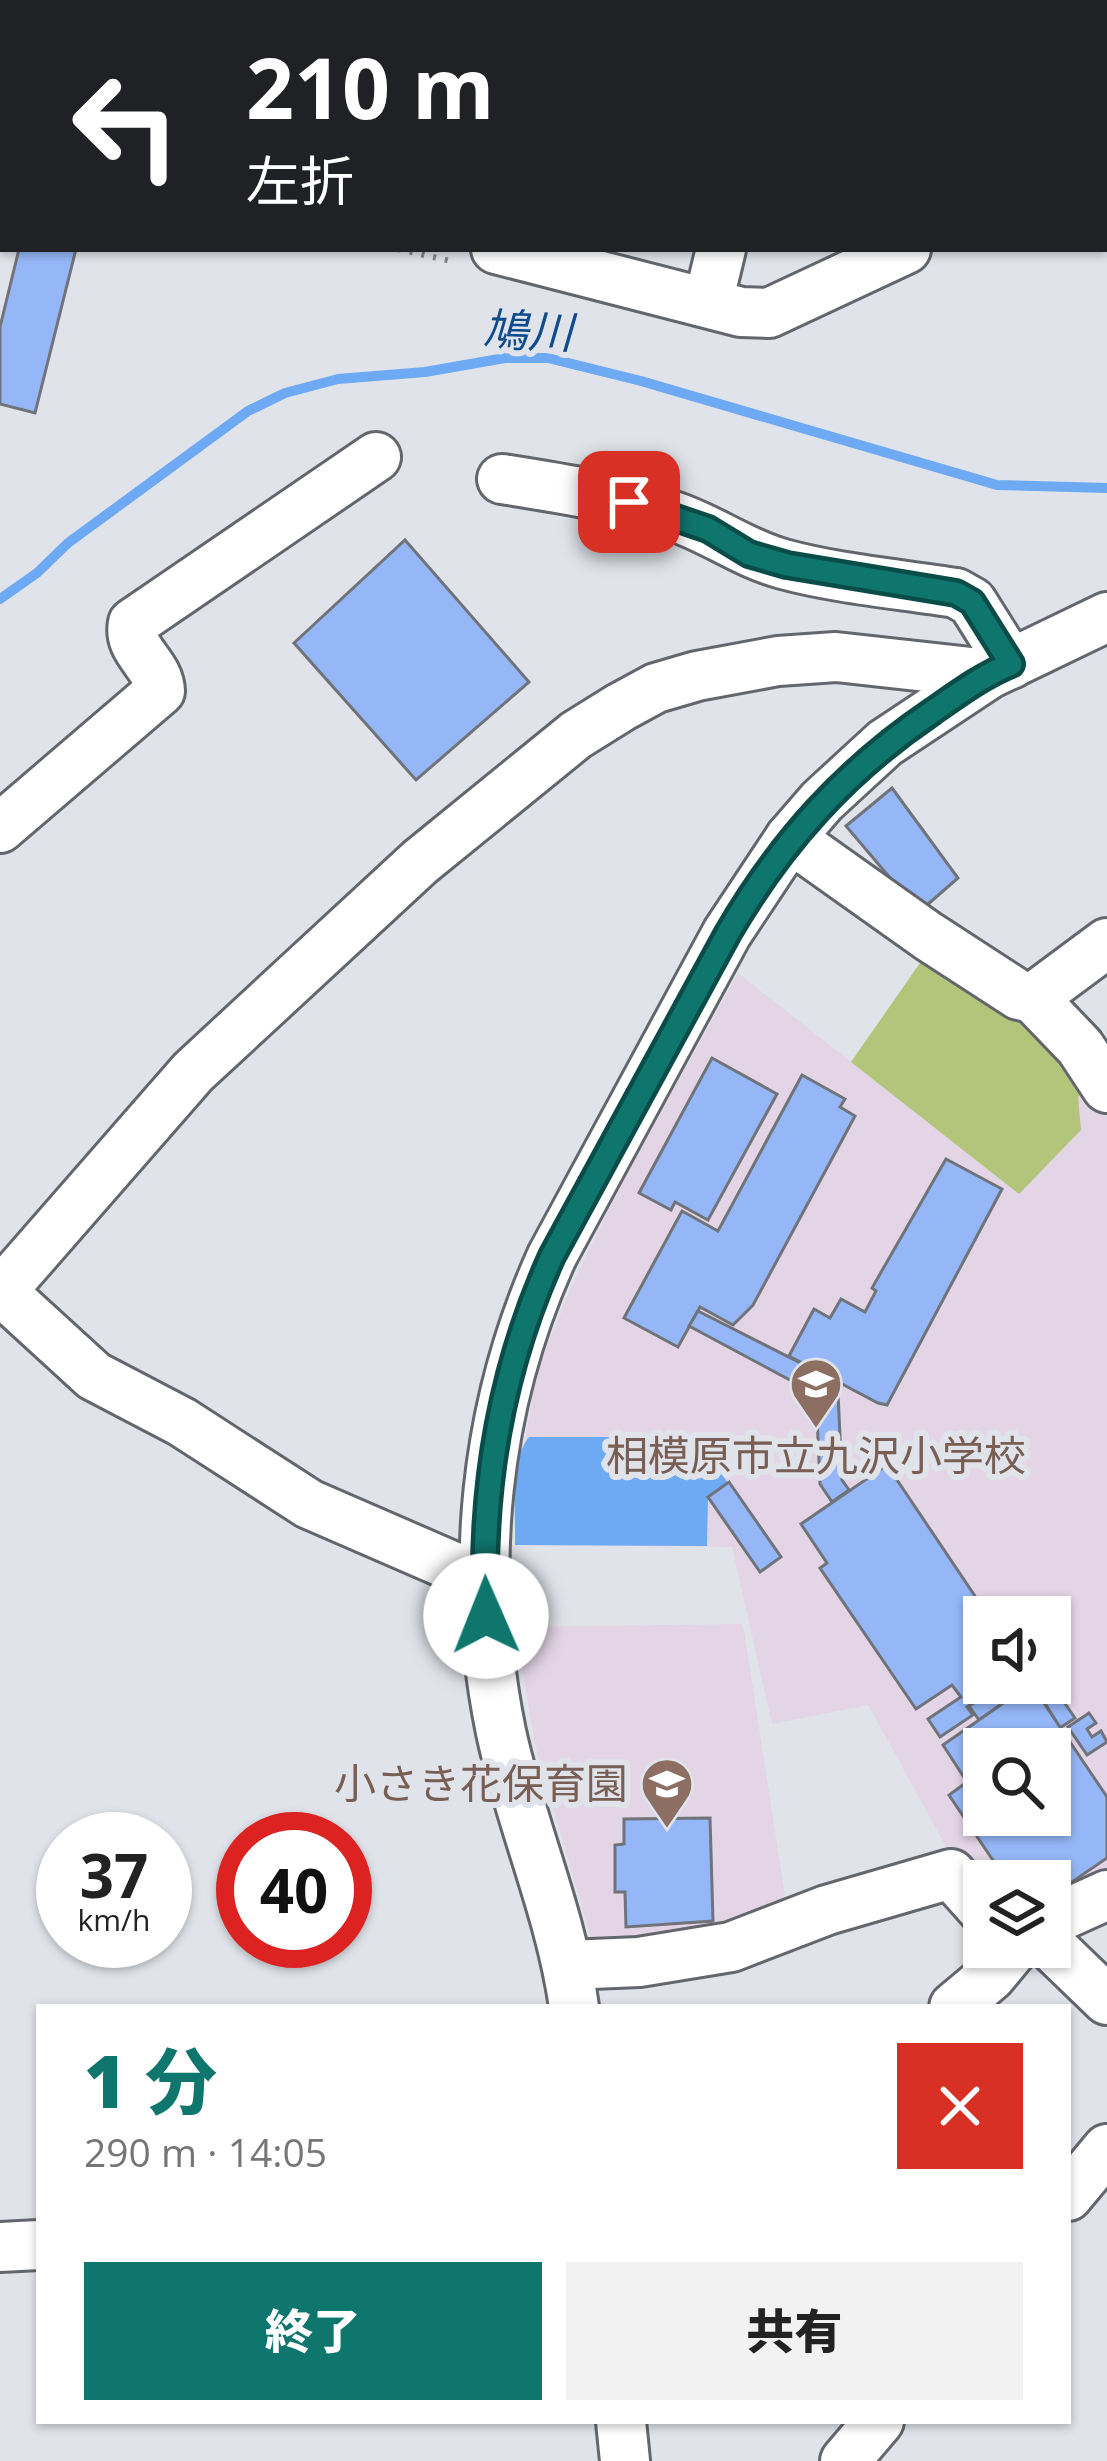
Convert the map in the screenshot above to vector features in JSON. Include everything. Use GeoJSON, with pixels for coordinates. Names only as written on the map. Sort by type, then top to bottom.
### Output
{"type":"FeatureCollection","features":[{"type":"Feature","properties":{"kind":"street"},"geometry":{"type":"LineString","coordinates":[[511,252],[708,303],[769,313],[900,252]]}},
{"type":"Feature","properties":{"kind":"street"},"geometry":{"type":"LineString","coordinates":[[708,303],[720,252]]}},
{"type":"Feature","properties":{"kind":"street"},"geometry":{"type":"LineString","coordinates":[[6,811],[160,692],[160,681],[133,642],[133,623],[139,617],[376,457]]}},
{"type":"Feature","properties":{"kind":"street"},"geometry":{"type":"LineString","coordinates":[[529,473],[674,516],[708,529],[749,554],[787,565],[956,593],[972,602],[1000,669]]}},
{"type":"Feature","properties":{"kind":"street"},"geometry":{"type":"LineString","coordinates":[[963,1887],[951,1874],[827,1910],[731,1946],[640,1962],[571,1986],[502,1734],[488,1651],[486,1509],[499,1413],[527,1312],[552,1256],[728,933],[790,838],[885,743],[1000,669],[1107,617]]}},
{"type":"Feature","properties":{"kind":"street"},"geometry":{"type":"LineString","coordinates":[[484,1580],[309,1504],[182,1422],[94,1376],[1,1292],[194,1072],[420,862],[576,735],[621,706],[676,682],[778,661],[836,657],[1000,669]]}},
{"type":"Feature","properties":{"kind":"street"},"geometry":{"type":"LineString","coordinates":[[790,838],[928,936],[1019,994],[1033,998],[1081,1047],[1107,1088]]}},
{"type":"Feature","properties":{"kind":"street"},"geometry":{"type":"LineString","coordinates":[[1033,998],[1107,943]]}},
{"type":"Feature","properties":{"kind":"street"},"geometry":{"type":"LineString","coordinates":[[1071,1911],[1107,1895]]}},
{"type":"Feature","properties":{"kind":"street"},"geometry":{"type":"LineString","coordinates":[[1071,1965],[1107,2000]]}},
{"type":"Feature","properties":{"kind":"street"},"geometry":{"type":"LineString","coordinates":[[958,2004],[998,1968]]}},
{"type":"Feature","properties":{"kind":"street"},"geometry":{"type":"LineString","coordinates":[[1071,2192],[1107,2150]]}},
{"type":"Feature","properties":{"kind":"street"},"geometry":{"type":"LineString","coordinates":[[0,2247],[36,2245]]}},
{"type":"Feature","properties":{"kind":"street"},"geometry":{"type":"LineString","coordinates":[[621,2424],[625,2461]]}},
{"type":"Feature","properties":{"kind":"street"},"geometry":{"type":"LineString","coordinates":[[845,2461],[876,2424]]}},
{"type":"Feature","properties":{"kind":"shaded area","name":"相模原市立九沢小学校"},"geometry":{"type":"Polygon","coordinates":[[[738,973],[1019,1194],[1077,1112],[1078,1096],[1088,1087],[1107,1117],[1107,1883],[1071,1901],[1071,1860],[963,1860],[963,1866],[953,1859],[868,1705],[772,1724],[732,1547],[515,1545],[518,1477],[538,1369],[574,1280],[738,973]]]}},
{"type":"Feature","properties":{"kind":"shaded area","name":"小さき花保育園"},"geometry":{"type":"Polygon","coordinates":[[[743,1624],[788,1915],[732,1935],[592,1942],[535,1745],[515,1627],[743,1624]]]}},
{"type":"Feature","properties":{"kind":"green space"},"geometry":{"type":"Polygon","coordinates":[[[929,950],[1017,1007],[1088,1087],[1078,1097],[1081,1130],[1019,1194],[851,1062],[929,950]]]}},
{"type":"Feature","properties":{"kind":"water"},"geometry":{"type":"Polygon","coordinates":[[[529,1437],[694,1437],[728,1483],[708,1497],[707,1546],[515,1545],[516,1474],[529,1437]]]}},
{"type":"Feature","properties":{"kind":"building"},"geometry":{"type":"Polygon","coordinates":[[[18,252],[75,252],[35,413],[0,404],[0,327],[18,252]]]}},
{"type":"Feature","properties":{"kind":"building"},"geometry":{"type":"Polygon","coordinates":[[[405,540],[529,682],[416,780],[294,643],[405,540]]]}},
{"type":"Feature","properties":{"kind":"building"},"geometry":{"type":"Polygon","coordinates":[[[892,788],[958,878],[919,912],[846,826],[892,788]]]}},
{"type":"Feature","properties":{"kind":"building"},"geometry":{"type":"Polygon","coordinates":[[[712,1058],[777,1094],[708,1220],[675,1202],[671,1210],[639,1193],[712,1058]]]}},
{"type":"Feature","properties":{"kind":"building"},"geometry":{"type":"Polygon","coordinates":[[[802,1075],[845,1099],[840,1107],[855,1116],[753,1305],[733,1325],[700,1307],[678,1347],[624,1318],[682,1211],[718,1231],[802,1075]]]}},
{"type":"Feature","properties":{"kind":"building"},"geometry":{"type":"Polygon","coordinates":[[[946,1159],[1002,1189],[887,1405],[878,1403],[789,1356],[814,1309],[830,1318],[841,1299],[865,1312],[876,1291],[872,1288],[946,1159]]]}},
{"type":"Feature","properties":{"kind":"building"},"geometry":{"type":"Polygon","coordinates":[[[698,1311],[842,1384],[838,1393],[842,1480],[849,1490],[832,1502],[820,1484],[816,1394],[689,1326],[698,1311]]]}},
{"type":"Feature","properties":{"kind":"building"},"geometry":{"type":"Polygon","coordinates":[[[887,1465],[975,1596],[963,1596],[963,1704],[971,1704],[967,1707],[973,1715],[940,1737],[928,1719],[961,1697],[952,1685],[916,1709],[820,1568],[827,1563],[801,1524],[887,1465]]]}},
{"type":"Feature","properties":{"kind":"building"},"geometry":{"type":"Polygon","coordinates":[[[729,1482],[781,1557],[760,1572],[708,1497],[729,1482]]]}},
{"type":"Feature","properties":{"kind":"building"},"geometry":{"type":"Polygon","coordinates":[[[972,1704],[1001,1704],[979,1720],[969,1706],[972,1704]]]}},
{"type":"Feature","properties":{"kind":"building"},"geometry":{"type":"Polygon","coordinates":[[[1002,1704],[1044,1704],[1061,1728],[968,1728],[1002,1704]]]}},
{"type":"Feature","properties":{"kind":"building"},"geometry":{"type":"Polygon","coordinates":[[[1046,1704],[1065,1704],[1075,1718],[1060,1728],[1046,1704]]]}},
{"type":"Feature","properties":{"kind":"building"},"geometry":{"type":"Polygon","coordinates":[[[1089,1713],[1096,1723],[1087,1729],[1092,1737],[1101,1731],[1107,1742],[1087,1755],[1068,1727],[1089,1713]]]}},
{"type":"Feature","properties":{"kind":"building"},"geometry":{"type":"Polygon","coordinates":[[[963,1731],[963,1776],[943,1745],[963,1731]]]}},
{"type":"Feature","properties":{"kind":"building"},"geometry":{"type":"Polygon","coordinates":[[[1071,1743],[1107,1797],[1107,1858],[1071,1883],[1071,1860],[993,1860],[977,1836],[1071,1836],[1071,1743]]]}},
{"type":"Feature","properties":{"kind":"building"},"geometry":{"type":"Polygon","coordinates":[[[963,1785],[963,1816],[949,1795],[963,1785]]]}},
{"type":"Feature","properties":{"kind":"building"},"geometry":{"type":"Polygon","coordinates":[[[710,1818],[713,1921],[626,1927],[625,1892],[615,1892],[615,1845],[624,1844],[624,1819],[710,1818]]]}},
{"type":"Feature","properties":{"kind":"waterway","name":"鳩川"},"geometry":{"type":"LineString","coordinates":[[0,599],[248,411],[285,393],[338,379],[425,372],[505,358],[548,358],[641,381],[997,485],[1107,488]]}},
{"type":"Feature","properties":{"kind":"place","name":"相模原市立九沢小学校"},"geometry":{"type":"Point","coordinates":[816,1430]}},
{"type":"Feature","properties":{"kind":"place","name":"小さき花保育園"},"geometry":{"type":"Point","coordinates":[667,1830]}},
{"type":"Feature","properties":{"kind":"route"},"geometry":{"type":"LineString","coordinates":[[486,1616],[486,1509],[492,1458],[509,1365],[527,1312],[552,1256],[728,933],[756,885],[822,801],[885,743],[988,674],[1011,664],[972,602],[956,593],[787,565],[749,554],[708,529],[629,502]]}}]}
